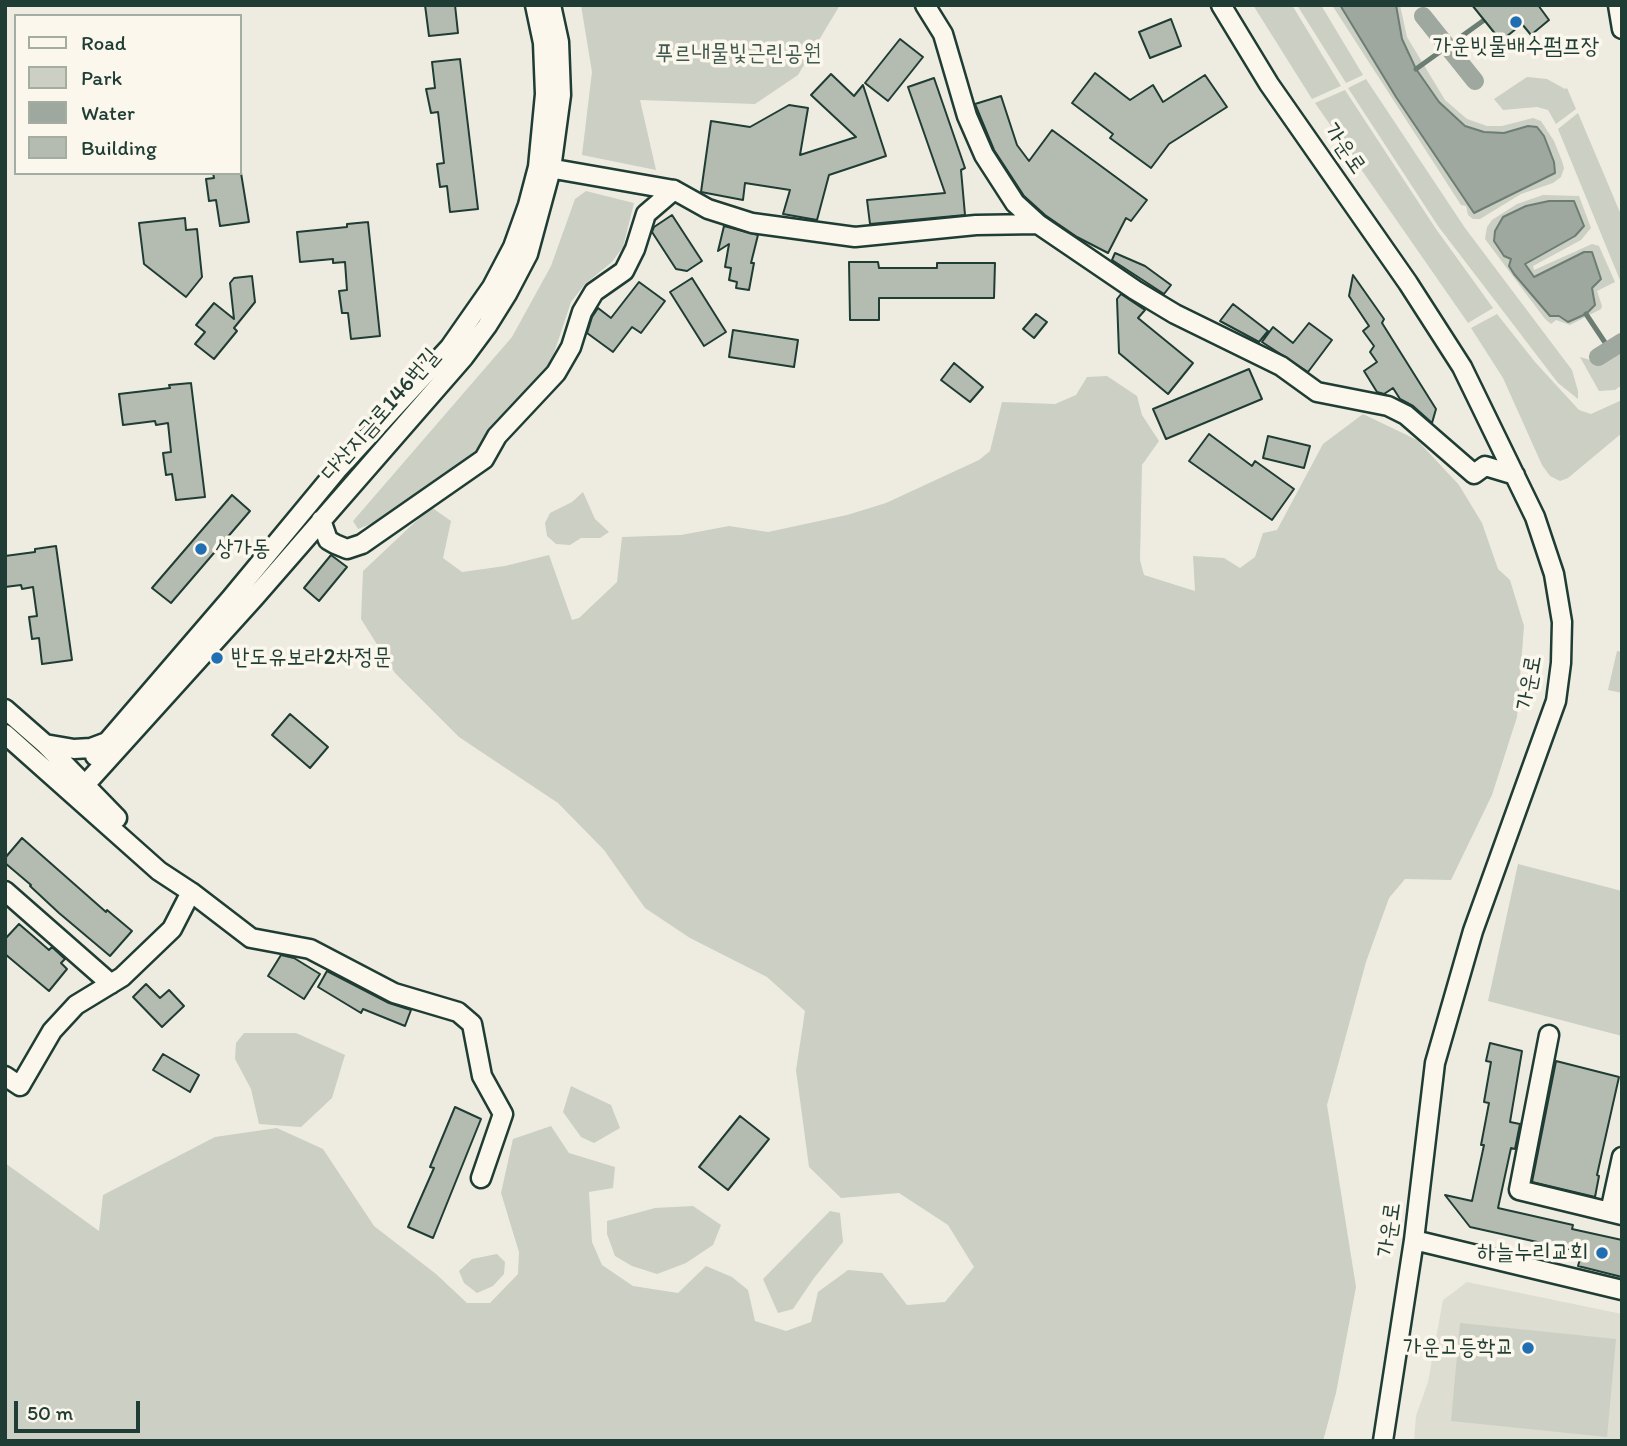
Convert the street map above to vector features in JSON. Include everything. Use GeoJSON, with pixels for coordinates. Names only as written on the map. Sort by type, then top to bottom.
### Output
{"type":"FeatureCollection","features":[{"type":"Feature","properties":{"kind":"street","name":"다산지금로146번길"},"geometry":{"type":"LineString","coordinates":[[75,786],[107,742],[330,479],[450,347],[492,287],[513,247],[544,168],[543,43],[536,5]]}},
{"type":"Feature","properties":{"kind":"street","name":"다산지금로146번길"},"geometry":{"type":"LineString","coordinates":[[75,786],[321,520],[464,357],[487,326],[528,254],[561,96],[559,42],[551,5]]}},
{"type":"Feature","properties":{"kind":"street"},"geometry":{"type":"LineString","coordinates":[[925,5],[943,34],[967,116],[984,155],[1015,203],[1038,224],[1155,302],[1281,366],[1317,392],[1388,406],[1406,415],[1474,474],[1485,466],[1515,475]]}},
{"type":"Feature","properties":{"kind":"street","name":"가운로"},"geometry":{"type":"LineString","coordinates":[[1221,5],[1269,84],[1408,283],[1462,367],[1535,517],[1554,574],[1562,622],[1561,663],[1556,701],[1473,931],[1435,1063],[1414,1240],[1383,1441]]}},
{"type":"Feature","properties":{"kind":"street"},"geometry":{"type":"LineString","coordinates":[[1618,5],[1622,29]]}},
{"type":"Feature","properties":{"kind":"street"},"geometry":{"type":"LineString","coordinates":[[544,168],[674,190],[708,209],[752,223],[855,237],[976,225],[1038,224]]}},
{"type":"Feature","properties":{"kind":"street"},"geometry":{"type":"LineString","coordinates":[[321,520],[328,540],[347,548],[362,544],[484,459],[497,436],[556,373],[571,347],[582,312],[594,292],[624,271],[635,249],[646,214],[674,190]]}},
{"type":"Feature","properties":{"kind":"street"},"geometry":{"type":"LineString","coordinates":[[5,709],[45,744],[75,786]]}},
{"type":"Feature","properties":{"kind":"street"},"geometry":{"type":"LineString","coordinates":[[5,734],[75,786],[159,871],[184,886],[251,937],[310,949],[394,993],[458,1012],[472,1024],[482,1076],[503,1114],[481,1178]]}},
{"type":"Feature","properties":{"kind":"street"},"geometry":{"type":"LineString","coordinates":[[45,744],[74,749],[91,748],[107,742]]}},
{"type":"Feature","properties":{"kind":"street"},"geometry":{"type":"LineString","coordinates":[[5,1076],[20,1086],[52,1031],[76,1005],[122,977],[172,929],[184,886]]}},
{"type":"Feature","properties":{"kind":"street"},"geometry":{"type":"LineString","coordinates":[[5,891],[111,984]]}},
{"type":"Feature","properties":{"kind":"street"},"geometry":{"type":"LineString","coordinates":[[1549,1035],[1519,1190],[1616,1213],[1622,1157]]}},
{"type":"Feature","properties":{"kind":"street"},"geometry":{"type":"LineString","coordinates":[[1414,1240],[1622,1290]]}},
{"type":"Feature","properties":{"kind":"shaded area","name":"가운고등학교"},"geometry":{"type":"Polygon","coordinates":[[[1467,1282],[1622,1314],[1622,1441],[1414,1441],[1416,1416],[1428,1382],[1443,1300],[1467,1282]]]}},
{"type":"Feature","properties":{"kind":"green space","name":"푸르내물빛근린공원"},"geometry":{"type":"Polygon","coordinates":[[[581,5],[840,5],[798,75],[755,104],[640,100],[656,170],[582,155],[592,72],[581,5]]]}},
{"type":"Feature","properties":{"kind":"green space"},"geometry":{"type":"Polygon","coordinates":[[[1253,5],[1292,5],[1341,86],[1312,99],[1253,5]]]}},
{"type":"Feature","properties":{"kind":"green space"},"geometry":{"type":"Polygon","coordinates":[[[1297,5],[1321,5],[1363,75],[1346,83],[1297,5]]]}},
{"type":"Feature","properties":{"kind":"green space"},"geometry":{"type":"Polygon","coordinates":[[[1332,5],[1340,5],[1396,97],[1474,212],[1555,173],[1554,162],[1544,136],[1528,126],[1504,133],[1484,132],[1465,126],[1439,102],[1416,69],[1402,39],[1396,5],[1400,5],[1407,37],[1445,100],[1467,119],[1487,126],[1502,126],[1533,118],[1541,121],[1554,141],[1562,161],[1564,168],[1561,177],[1553,183],[1521,194],[1480,219],[1473,219],[1468,215],[1466,206],[1461,205],[1332,5]]]}},
{"type":"Feature","properties":{"kind":"green space"},"geometry":{"type":"Polygon","coordinates":[[[1527,77],[1547,79],[1567,88],[1576,109],[1556,124],[1548,110],[1537,107],[1503,110],[1494,99],[1527,77]]]}},
{"type":"Feature","properties":{"kind":"green space"},"geometry":{"type":"Polygon","coordinates":[[[1366,79],[1465,228],[1572,370],[1578,399],[1558,383],[1438,226],[1348,88],[1366,79]]]}},
{"type":"Feature","properties":{"kind":"green space"},"geometry":{"type":"Polygon","coordinates":[[[1345,90],[1436,229],[1493,308],[1468,323],[1315,103],[1345,90]]]}},
{"type":"Feature","properties":{"kind":"green space"},"geometry":{"type":"Polygon","coordinates":[[[1578,113],[1622,217],[1622,285],[1558,129],[1578,113]]]}},
{"type":"Feature","properties":{"kind":"green space"},"geometry":{"type":"Polygon","coordinates":[[[586,191],[634,203],[623,247],[612,262],[585,284],[571,302],[548,371],[481,454],[378,521],[358,529],[353,521],[512,337],[551,266],[575,199],[586,191]]]}},
{"type":"Feature","properties":{"kind":"green space"},"geometry":{"type":"Polygon","coordinates":[[[1543,195],[1579,196],[1591,228],[1581,240],[1533,266],[1534,270],[1592,244],[1599,246],[1615,282],[1597,291],[1601,309],[1570,325],[1556,320],[1551,324],[1545,319],[1485,239],[1487,227],[1492,220],[1517,204],[1543,195]],[[1554,248],[1511,259],[1509,266],[1514,274],[1595,299],[1592,288],[1565,261],[1534,277],[1525,263],[1554,248]]]}},
{"type":"Feature","properties":{"kind":"green space"},"geometry":{"type":"Polygon","coordinates":[[[1497,314],[1535,362],[1579,410],[1591,414],[1622,400],[1622,433],[1568,478],[1560,481],[1550,476],[1542,465],[1503,378],[1471,328],[1497,314]]]}},
{"type":"Feature","properties":{"kind":"green space"},"geometry":{"type":"Polygon","coordinates":[[[1622,347],[1622,385],[1615,390],[1599,391],[1580,357],[1597,362],[1622,347]]]}},
{"type":"Feature","properties":{"kind":"green space"},"geometry":{"type":"Polygon","coordinates":[[[1107,376],[1137,396],[1142,415],[1159,441],[1142,465],[1140,560],[1144,575],[1195,591],[1193,556],[1224,558],[1240,568],[1255,557],[1263,533],[1277,530],[1323,444],[1363,414],[1417,440],[1459,485],[1482,523],[1498,569],[1510,580],[1524,626],[1517,717],[1492,795],[1451,880],[1405,879],[1389,898],[1366,962],[1327,1105],[1356,1287],[1336,1393],[1323,1441],[5,1441],[5,1163],[99,1231],[103,1195],[215,1137],[277,1128],[323,1149],[374,1226],[436,1274],[467,1303],[490,1303],[518,1274],[519,1252],[501,1193],[513,1139],[551,1126],[569,1153],[615,1167],[613,1188],[589,1192],[592,1242],[602,1265],[633,1286],[678,1293],[706,1266],[732,1277],[748,1290],[755,1321],[786,1331],[811,1322],[818,1292],[848,1270],[882,1273],[907,1305],[945,1302],[974,1267],[948,1225],[899,1193],[841,1198],[809,1167],[796,1070],[805,1011],[767,977],[690,938],[645,908],[604,850],[558,803],[459,737],[395,673],[361,619],[363,571],[431,507],[451,521],[443,558],[462,572],[505,566],[549,555],[572,620],[579,618],[617,582],[622,537],[681,535],[729,526],[768,532],[847,515],[886,503],[979,460],[990,451],[1002,402],[1055,404],[1076,395],[1087,377],[1107,376]]]}},
{"type":"Feature","properties":{"kind":"green space"},"geometry":{"type":"Polygon","coordinates":[[[583,492],[595,519],[609,532],[600,538],[581,538],[570,545],[556,544],[547,536],[545,523],[550,513],[572,502],[583,492]]]}},
{"type":"Feature","properties":{"kind":"green space"},"geometry":{"type":"Polygon","coordinates":[[[1617,651],[1622,652],[1622,693],[1608,690],[1617,651]]]}},
{"type":"Feature","properties":{"kind":"green space"},"geometry":{"type":"Polygon","coordinates":[[[1518,864],[1622,891],[1622,1036],[1488,1001],[1518,864]]]}},
{"type":"Feature","properties":{"kind":"green space"},"geometry":{"type":"Polygon","coordinates":[[[244,1033],[296,1033],[345,1055],[332,1098],[301,1127],[259,1124],[251,1089],[235,1059],[236,1043],[244,1033]]]}},
{"type":"Feature","properties":{"kind":"green space"},"geometry":{"type":"Polygon","coordinates":[[[571,1086],[611,1105],[620,1128],[594,1143],[581,1137],[563,1112],[571,1086]]]}},
{"type":"Feature","properties":{"kind":"green space"},"geometry":{"type":"Polygon","coordinates":[[[693,1206],[721,1225],[713,1245],[686,1263],[657,1274],[632,1266],[615,1256],[607,1234],[607,1221],[655,1208],[693,1206]]]}},
{"type":"Feature","properties":{"kind":"green space"},"geometry":{"type":"Polygon","coordinates":[[[830,1211],[840,1213],[843,1242],[793,1309],[778,1313],[763,1279],[830,1211]]]}},
{"type":"Feature","properties":{"kind":"green space"},"geometry":{"type":"Polygon","coordinates":[[[497,1254],[505,1262],[504,1274],[493,1286],[477,1293],[464,1283],[459,1271],[472,1259],[497,1254]]]}},
{"type":"Feature","properties":{"kind":"green space"},"geometry":{"type":"Polygon","coordinates":[[[1460,1323],[1616,1339],[1607,1437],[1451,1421],[1460,1323]]]}},
{"type":"Feature","properties":{"kind":"water"},"geometry":{"type":"Polygon","coordinates":[[[1340,5],[1396,5],[1402,39],[1416,69],[1439,102],[1465,126],[1484,132],[1504,133],[1528,126],[1537,127],[1544,136],[1554,162],[1555,173],[1474,213],[1396,97],[1340,5]]]}},
{"type":"Feature","properties":{"kind":"water"},"geometry":{"type":"Polygon","coordinates":[[[1549,201],[1574,201],[1584,226],[1575,236],[1525,264],[1534,277],[1584,252],[1592,252],[1601,279],[1592,288],[1595,305],[1586,314],[1568,322],[1559,316],[1550,316],[1514,274],[1509,266],[1511,259],[1504,256],[1494,241],[1495,231],[1503,217],[1526,206],[1549,201]]]}},
{"type":"Feature","properties":{"kind":"building"},"geometry":{"type":"Polygon","coordinates":[[[425,5],[455,5],[458,33],[429,36],[425,5]]]}},
{"type":"Feature","properties":{"kind":"building","name":"가운빗물배수펌프장"},"geometry":{"type":"Polygon","coordinates":[[[1472,5],[1538,5],[1549,20],[1531,35],[1522,24],[1501,41],[1472,5]]]}},
{"type":"Feature","properties":{"kind":"building"},"geometry":{"type":"Polygon","coordinates":[[[1171,19],[1181,46],[1150,58],[1139,32],[1171,19]]]}},
{"type":"Feature","properties":{"kind":"building"},"geometry":{"type":"Polygon","coordinates":[[[900,39],[923,57],[888,101],[865,83],[900,39]]]}},
{"type":"Feature","properties":{"kind":"building"},"geometry":{"type":"Polygon","coordinates":[[[460,59],[478,209],[450,212],[447,186],[440,187],[437,164],[444,163],[438,112],[431,113],[426,89],[435,88],[432,62],[460,59]]]}},
{"type":"Feature","properties":{"kind":"building"},"geometry":{"type":"Polygon","coordinates":[[[1095,73],[1130,100],[1153,85],[1163,102],[1205,75],[1227,107],[1169,144],[1151,168],[1110,138],[1113,134],[1072,103],[1095,73]]]}},
{"type":"Feature","properties":{"kind":"building"},"geometry":{"type":"Polygon","coordinates":[[[831,74],[854,96],[863,85],[886,156],[829,175],[817,220],[783,214],[790,190],[745,183],[743,200],[701,192],[711,121],[750,127],[789,105],[808,108],[800,155],[856,137],[811,95],[831,74]]]}},
{"type":"Feature","properties":{"kind":"building"},"geometry":{"type":"Polygon","coordinates":[[[934,78],[965,168],[961,170],[965,215],[870,224],[867,200],[945,193],[908,87],[934,78]]]}},
{"type":"Feature","properties":{"kind":"building"},"geometry":{"type":"Polygon","coordinates":[[[1001,96],[1017,145],[1029,161],[1052,130],[1147,200],[1131,221],[1126,218],[1108,253],[1077,237],[1045,215],[1024,196],[994,150],[975,104],[1001,96]]]}},
{"type":"Feature","properties":{"kind":"building"},"geometry":{"type":"Polygon","coordinates":[[[213,175],[241,175],[249,222],[220,226],[216,200],[209,201],[206,179],[214,178],[213,175]]]}},
{"type":"Feature","properties":{"kind":"building"},"geometry":{"type":"Polygon","coordinates":[[[672,215],[702,261],[687,271],[676,269],[652,232],[654,227],[672,215]]]}},
{"type":"Feature","properties":{"kind":"building"},"geometry":{"type":"Polygon","coordinates":[[[185,218],[186,230],[197,229],[202,277],[186,297],[144,264],[139,223],[185,218]]]}},
{"type":"Feature","properties":{"kind":"building"},"geometry":{"type":"Polygon","coordinates":[[[368,222],[380,336],[351,339],[348,313],[342,313],[339,291],[347,290],[345,262],[333,263],[333,259],[300,262],[297,232],[368,222]]]}},
{"type":"Feature","properties":{"kind":"building"},"geometry":{"type":"Polygon","coordinates":[[[724,226],[758,235],[751,263],[754,263],[749,290],[736,288],[737,282],[729,280],[731,268],[725,267],[729,244],[718,251],[724,226]]]}},
{"type":"Feature","properties":{"kind":"building"},"geometry":{"type":"Polygon","coordinates":[[[1115,253],[1145,266],[1171,285],[1164,294],[1112,260],[1115,253]]]}},
{"type":"Feature","properties":{"kind":"building"},"geometry":{"type":"Polygon","coordinates":[[[849,262],[878,262],[879,268],[937,268],[937,263],[995,263],[994,298],[879,298],[879,320],[850,320],[849,262]]]}},
{"type":"Feature","properties":{"kind":"building"},"geometry":{"type":"Polygon","coordinates":[[[1353,275],[1384,319],[1382,323],[1436,409],[1432,423],[1413,406],[1400,399],[1393,388],[1384,394],[1377,392],[1364,371],[1377,362],[1370,352],[1374,346],[1363,331],[1369,326],[1349,296],[1353,275]]]}},
{"type":"Feature","properties":{"kind":"building"},"geometry":{"type":"Polygon","coordinates":[[[252,276],[255,302],[234,328],[237,331],[214,359],[195,344],[205,332],[196,325],[214,303],[234,319],[230,283],[234,278],[252,276]]]}},
{"type":"Feature","properties":{"kind":"building"},"geometry":{"type":"Polygon","coordinates":[[[692,278],[726,332],[704,346],[670,292],[692,278]]]}},
{"type":"Feature","properties":{"kind":"building"},"geometry":{"type":"Polygon","coordinates":[[[639,282],[665,301],[641,333],[632,327],[613,352],[587,333],[592,317],[598,308],[611,318],[639,282]]]}},
{"type":"Feature","properties":{"kind":"building"},"geometry":{"type":"Polygon","coordinates":[[[1121,294],[1145,310],[1138,318],[1193,363],[1168,394],[1119,353],[1117,299],[1121,294]]]}},
{"type":"Feature","properties":{"kind":"building"},"geometry":{"type":"Polygon","coordinates":[[[1233,304],[1268,331],[1259,342],[1220,321],[1233,304]]]}},
{"type":"Feature","properties":{"kind":"building"},"geometry":{"type":"Polygon","coordinates":[[[1036,314],[1047,322],[1034,338],[1023,329],[1036,314]]]}},
{"type":"Feature","properties":{"kind":"building"},"geometry":{"type":"Polygon","coordinates":[[[1309,323],[1332,340],[1308,372],[1262,342],[1273,327],[1293,343],[1309,323]]]}},
{"type":"Feature","properties":{"kind":"building"},"geometry":{"type":"Polygon","coordinates":[[[733,330],[798,340],[794,367],[729,357],[733,330]]]}},
{"type":"Feature","properties":{"kind":"building"},"geometry":{"type":"Polygon","coordinates":[[[954,363],[983,387],[970,402],[941,380],[954,363]]]}},
{"type":"Feature","properties":{"kind":"building"},"geometry":{"type":"Polygon","coordinates":[[[1249,369],[1262,399],[1166,439],[1153,409],[1249,369]]]}},
{"type":"Feature","properties":{"kind":"building"},"geometry":{"type":"Polygon","coordinates":[[[191,383],[205,497],[176,500],[172,474],[166,475],[163,453],[171,452],[168,423],[156,425],[155,421],[123,425],[119,394],[191,383]]]}},
{"type":"Feature","properties":{"kind":"building"},"geometry":{"type":"Polygon","coordinates":[[[1209,434],[1252,466],[1255,461],[1294,489],[1272,520],[1189,461],[1209,434]]]}},
{"type":"Feature","properties":{"kind":"building"},"geometry":{"type":"Polygon","coordinates":[[[1268,436],[1310,446],[1304,468],[1263,458],[1268,436]]]}},
{"type":"Feature","properties":{"kind":"building","name":"상가동"},"geometry":{"type":"Polygon","coordinates":[[[232,495],[250,511],[171,603],[152,588],[232,495]]]}},
{"type":"Feature","properties":{"kind":"building"},"geometry":{"type":"Polygon","coordinates":[[[56,546],[72,660],[42,664],[39,638],[32,639],[29,617],[37,616],[33,587],[5,587],[5,556],[56,546]]]}},
{"type":"Feature","properties":{"kind":"building"},"geometry":{"type":"Polygon","coordinates":[[[331,555],[347,567],[319,601],[304,588],[331,555]]]}},
{"type":"Feature","properties":{"kind":"building"},"geometry":{"type":"Polygon","coordinates":[[[290,714],[328,747],[310,768],[272,735],[290,714]]]}},
{"type":"Feature","properties":{"kind":"building"},"geometry":{"type":"Polygon","coordinates":[[[22,838],[106,912],[107,910],[132,931],[110,956],[5,863],[5,858],[22,838]]]}},
{"type":"Feature","properties":{"kind":"building"},"geometry":{"type":"Polygon","coordinates":[[[19,924],[49,950],[52,947],[65,959],[61,963],[67,969],[49,991],[5,954],[5,939],[19,924]]]}},
{"type":"Feature","properties":{"kind":"building"},"geometry":{"type":"Polygon","coordinates":[[[281,955],[294,958],[320,974],[304,999],[268,976],[281,955]]]}},
{"type":"Feature","properties":{"kind":"building"},"geometry":{"type":"Polygon","coordinates":[[[327,971],[389,1003],[411,1010],[405,1026],[363,1009],[361,1013],[318,987],[327,971]]]}},
{"type":"Feature","properties":{"kind":"building"},"geometry":{"type":"Polygon","coordinates":[[[146,984],[160,998],[169,990],[184,1006],[162,1027],[133,997],[146,984]]]}},
{"type":"Feature","properties":{"kind":"building"},"geometry":{"type":"Polygon","coordinates":[[[1490,1043],[1522,1051],[1510,1122],[1520,1124],[1515,1149],[1511,1148],[1498,1208],[1573,1225],[1572,1229],[1622,1240],[1622,1277],[1578,1266],[1582,1252],[1470,1227],[1445,1195],[1472,1201],[1484,1145],[1481,1145],[1489,1103],[1484,1102],[1491,1062],[1486,1061],[1490,1043]]]}},
{"type":"Feature","properties":{"kind":"building"},"geometry":{"type":"Polygon","coordinates":[[[163,1054],[199,1075],[190,1092],[153,1070],[163,1054]]]}},
{"type":"Feature","properties":{"kind":"building"},"geometry":{"type":"Polygon","coordinates":[[[1556,1061],[1619,1077],[1597,1175],[1595,1197],[1532,1182],[1556,1061]]]}},
{"type":"Feature","properties":{"kind":"building"},"geometry":{"type":"Polygon","coordinates":[[[455,1107],[481,1119],[433,1238],[408,1227],[434,1168],[430,1167],[455,1107]]]}},
{"type":"Feature","properties":{"kind":"building"},"geometry":{"type":"Polygon","coordinates":[[[740,1116],[769,1139],[728,1190],[699,1167],[740,1116]]]}},
{"type":"Feature","properties":{"kind":"waterway"},"geometry":{"type":"LineString","coordinates":[[1423,16],[1475,81]]}},
{"type":"Feature","properties":{"kind":"waterway"},"geometry":{"type":"LineString","coordinates":[[1416,69],[1487,18]]}},
{"type":"Feature","properties":{"kind":"waterway"},"geometry":{"type":"LineString","coordinates":[[1586,314],[1612,353]]}},
{"type":"Feature","properties":{"kind":"waterway"},"geometry":{"type":"LineString","coordinates":[[1598,357],[1622,342]]}},
{"type":"Feature","properties":{"kind":"place","name":"가운빗물배수펌프장"},"geometry":{"type":"Point","coordinates":[1516,22]}},
{"type":"Feature","properties":{"kind":"place","name":"상가동"},"geometry":{"type":"Point","coordinates":[201,549]}},
{"type":"Feature","properties":{"kind":"place","name":"반도유보라2차정문"},"geometry":{"type":"Point","coordinates":[217,658]}},
{"type":"Feature","properties":{"kind":"place","name":"하늘누리교회"},"geometry":{"type":"Point","coordinates":[1602,1253]}},
{"type":"Feature","properties":{"kind":"place","name":"가운고등학교"},"geometry":{"type":"Point","coordinates":[1528,1348]}}]}
